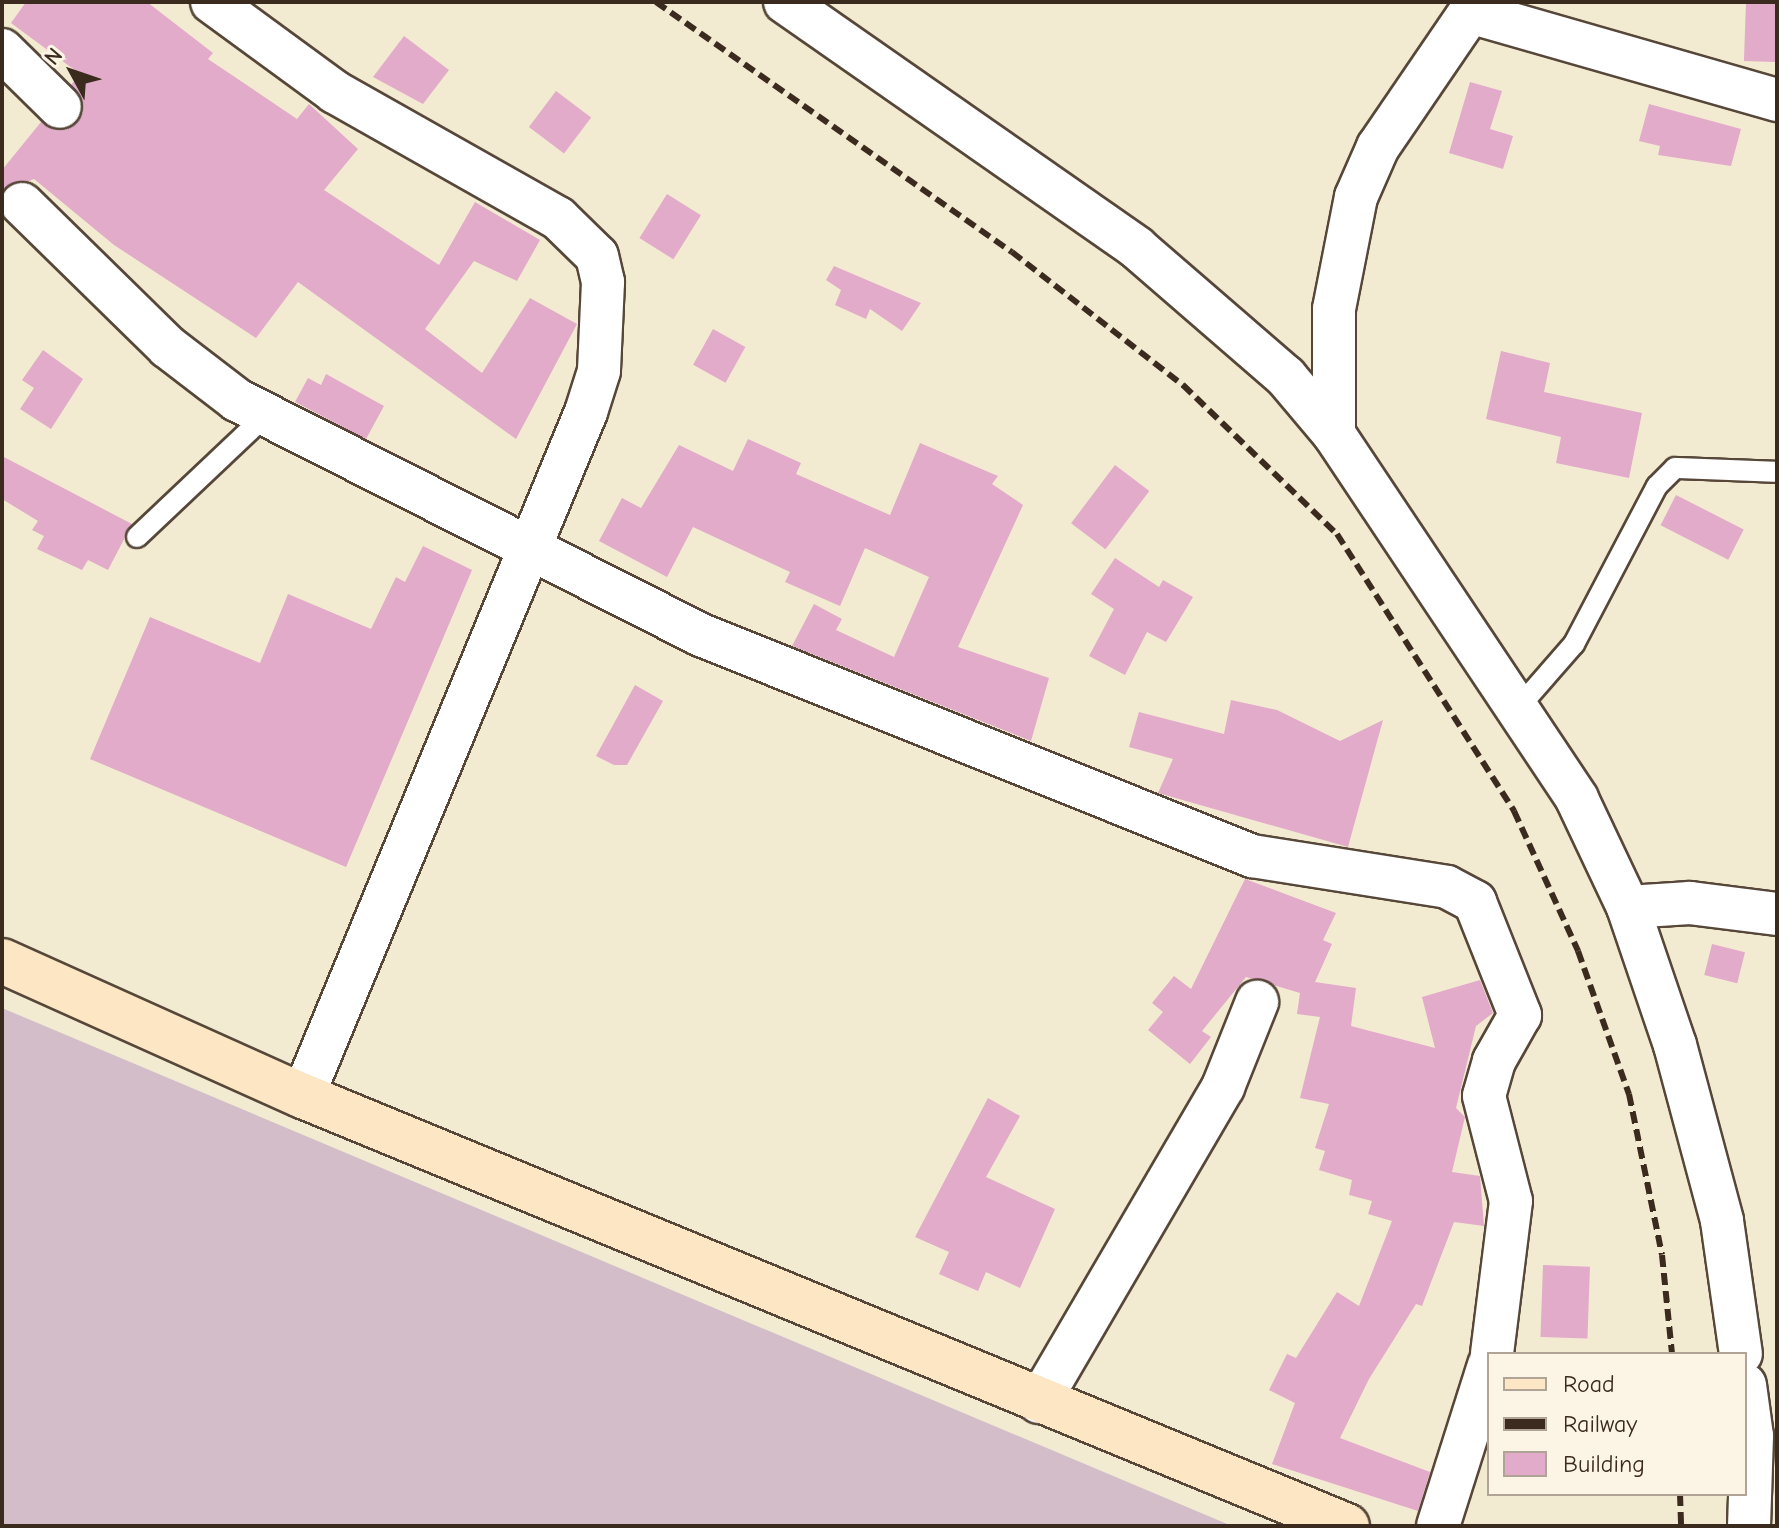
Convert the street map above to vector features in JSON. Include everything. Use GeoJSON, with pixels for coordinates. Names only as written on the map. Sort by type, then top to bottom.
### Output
{"type":"FeatureCollection","features":[{"type":"Feature","properties":{"kind":"street"},"geometry":{"type":"LineString","coordinates":[[212,2],[335,92],[558,218],[597,256],[605,320],[599,371],[530,551],[303,1096]]}},
{"type":"Feature","properties":{"kind":"street"},"geometry":{"type":"LineString","coordinates":[[785,2],[1137,248],[1286,377],[1334,434],[1519,707],[1577,799],[1628,907],[1675,1045],[1722,1221],[1741,1352]]}},
{"type":"Feature","properties":{"kind":"street"},"geometry":{"type":"LineString","coordinates":[[1334,434],[1334,309],[1356,197],[1378,147],[1473,7],[1777,100]]}},
{"type":"Feature","properties":{"kind":"street"},"geometry":{"type":"LineString","coordinates":[[2,50],[60,107]]}},
{"type":"Feature","properties":{"kind":"street"},"geometry":{"type":"LineString","coordinates":[[22,204],[168,347],[264,417],[729,647],[1252,856],[1447,887],[1475,902],[1520,1015],[1494,1061],[1484,1096],[1511,1201],[1492,1352]]}},
{"type":"Feature","properties":{"kind":"street"},"geometry":{"type":"LineString","coordinates":[[1628,907],[1690,903],[1777,914]]}},
{"type":"Feature","properties":{"kind":"street"},"geometry":{"type":"LineString","coordinates":[[2,961],[303,1096],[1039,1402],[1347,1526]]}},
{"type":"Feature","properties":{"kind":"street"},"geometry":{"type":"LineString","coordinates":[[1039,1402],[1223,1087],[1257,1002]]}},
{"type":"Feature","properties":{"kind":"street"},"geometry":{"type":"LineString","coordinates":[[1438,1526],[1487,1371]]}},
{"type":"Feature","properties":{"kind":"street"},"geometry":{"type":"LineString","coordinates":[[1747,1400],[1752,1436],[1749,1526]]}},
{"type":"Feature","properties":{"kind":"lane"},"geometry":{"type":"LineString","coordinates":[[137,537],[264,417]]}},
{"type":"Feature","properties":{"kind":"lane"},"geometry":{"type":"LineString","coordinates":[[1519,707],[1574,644],[1657,486],[1675,468],[1777,472]]}},
{"type":"Feature","properties":{"kind":"shaded area"},"geometry":{"type":"Polygon","coordinates":[[[2,1008],[1232,1526],[2,1526],[2,1008]]]}},
{"type":"Feature","properties":{"kind":"building"},"geometry":{"type":"Polygon","coordinates":[[[26,2],[147,2],[213,53],[208,59],[297,119],[309,104],[358,149],[324,190],[439,265],[475,202],[540,240],[517,281],[474,261],[425,329],[482,373],[530,298],[577,324],[516,439],[298,282],[256,338],[114,245],[34,179],[2,192],[2,170],[41,122],[66,130],[83,112],[71,85],[80,74],[11,23],[26,2]]]}},
{"type":"Feature","properties":{"kind":"building"},"geometry":{"type":"Polygon","coordinates":[[[1746,2],[1777,3],[1775,62],[1744,61],[1746,2]]]}},
{"type":"Feature","properties":{"kind":"building"},"geometry":{"type":"Polygon","coordinates":[[[404,36],[449,70],[423,104],[373,77],[404,36]]]}},
{"type":"Feature","properties":{"kind":"building"},"geometry":{"type":"Polygon","coordinates":[[[1470,82],[1502,91],[1490,129],[1513,136],[1503,169],[1449,153],[1470,82]]]}},
{"type":"Feature","properties":{"kind":"building"},"geometry":{"type":"Polygon","coordinates":[[[556,91],[591,117],[564,153],[529,127],[556,91]]]}},
{"type":"Feature","properties":{"kind":"building"},"geometry":{"type":"Polygon","coordinates":[[[1649,104],[1741,129],[1731,166],[1658,155],[1660,146],[1639,141],[1649,104]]]}},
{"type":"Feature","properties":{"kind":"building"},"geometry":{"type":"Polygon","coordinates":[[[667,194],[701,215],[673,259],[639,238],[667,194]]]}},
{"type":"Feature","properties":{"kind":"building"},"geometry":{"type":"Polygon","coordinates":[[[834,266],[921,303],[902,331],[870,309],[866,319],[835,305],[841,290],[826,280],[834,266]]]}},
{"type":"Feature","properties":{"kind":"building"},"geometry":{"type":"Polygon","coordinates":[[[713,329],[745,347],[725,383],[693,365],[713,329]]]}},
{"type":"Feature","properties":{"kind":"building"},"geometry":{"type":"Polygon","coordinates":[[[43,350],[83,379],[51,429],[20,409],[34,388],[22,380],[43,350]]]}},
{"type":"Feature","properties":{"kind":"building"},"geometry":{"type":"Polygon","coordinates":[[[1501,351],[1550,363],[1544,392],[1642,413],[1629,478],[1556,463],[1561,437],[1486,419],[1501,351]]]}},
{"type":"Feature","properties":{"kind":"building"},"geometry":{"type":"Polygon","coordinates":[[[326,374],[384,406],[366,439],[295,402],[308,378],[321,385],[326,374]]]}},
{"type":"Feature","properties":{"kind":"building"},"geometry":{"type":"Polygon","coordinates":[[[748,439],[801,463],[796,474],[890,515],[920,443],[998,476],[992,484],[1023,505],[958,647],[1049,678],[1031,741],[792,646],[814,604],[842,619],[836,630],[894,657],[929,577],[865,548],[840,606],[785,582],[790,572],[693,527],[667,577],[599,541],[622,498],[641,508],[679,445],[733,471],[748,439]]]}},
{"type":"Feature","properties":{"kind":"building"},"geometry":{"type":"Polygon","coordinates":[[[2,456],[132,524],[108,570],[88,560],[82,570],[37,549],[44,536],[32,530],[38,521],[2,499],[2,456]]]}},
{"type":"Feature","properties":{"kind":"building"},"geometry":{"type":"Polygon","coordinates":[[[1115,465],[1149,491],[1105,549],[1071,523],[1115,465]]]}},
{"type":"Feature","properties":{"kind":"building"},"geometry":{"type":"Polygon","coordinates":[[[1676,495],[1744,530],[1728,560],[1661,525],[1676,495]]]}},
{"type":"Feature","properties":{"kind":"building"},"geometry":{"type":"Polygon","coordinates":[[[423,546],[472,570],[346,867],[90,759],[150,617],[260,663],[288,594],[371,629],[396,577],[405,582],[423,546]]]}},
{"type":"Feature","properties":{"kind":"building"},"geometry":{"type":"Polygon","coordinates":[[[1115,558],[1159,587],[1163,580],[1193,597],[1166,642],[1147,632],[1125,675],[1089,656],[1114,609],[1091,594],[1115,558]]]}},
{"type":"Feature","properties":{"kind":"building"},"geometry":{"type":"Polygon","coordinates":[[[635,685],[663,701],[627,765],[614,765],[596,756],[635,685]]]}},
{"type":"Feature","properties":{"kind":"building"},"geometry":{"type":"Polygon","coordinates":[[[1231,700],[1277,710],[1340,741],[1383,720],[1348,847],[1158,793],[1173,759],[1129,747],[1139,712],[1224,734],[1231,700]]]}},
{"type":"Feature","properties":{"kind":"building"},"geometry":{"type":"Polygon","coordinates":[[[1245,879],[1336,913],[1323,940],[1332,944],[1315,982],[1356,988],[1351,1026],[1435,1048],[1422,997],[1480,980],[1493,1013],[1476,1026],[1456,1108],[1465,1117],[1452,1172],[1480,1176],[1484,1226],[1454,1222],[1422,1306],[1416,1304],[1369,1379],[1340,1438],[1430,1472],[1418,1511],[1272,1464],[1295,1403],[1269,1390],[1287,1354],[1296,1358],[1337,1292],[1359,1306],[1392,1221],[1368,1214],[1372,1201],[1349,1195],[1352,1180],[1319,1170],[1325,1151],[1315,1148],[1329,1104],[1300,1098],[1320,1017],[1297,1014],[1300,993],[1246,977],[1202,1031],[1211,1037],[1190,1064],[1148,1030],[1163,1012],[1152,1003],[1174,976],[1191,989],[1245,879]]]}},
{"type":"Feature","properties":{"kind":"building"},"geometry":{"type":"Polygon","coordinates":[[[1712,944],[1745,952],[1737,983],[1704,975],[1712,944]]]}},
{"type":"Feature","properties":{"kind":"building"},"geometry":{"type":"Polygon","coordinates":[[[988,1098],[1020,1116],[986,1177],[1055,1209],[1020,1288],[986,1272],[978,1291],[939,1274],[949,1252],[915,1237],[988,1098]]]}},
{"type":"Feature","properties":{"kind":"building"},"geometry":{"type":"Polygon","coordinates":[[[1543,1265],[1590,1267],[1587,1339],[1540,1337],[1543,1265]]]}},
{"type":"Feature","properties":{"kind":"railway"},"geometry":{"type":"LineString","coordinates":[[656,2],[1012,252],[1183,385],[1337,534],[1514,811],[1578,951],[1629,1094],[1662,1255],[1672,1352]]}},
{"type":"Feature","properties":{"kind":"railway"},"geometry":{"type":"LineString","coordinates":[[1680,1496],[1681,1526]]}}]}
